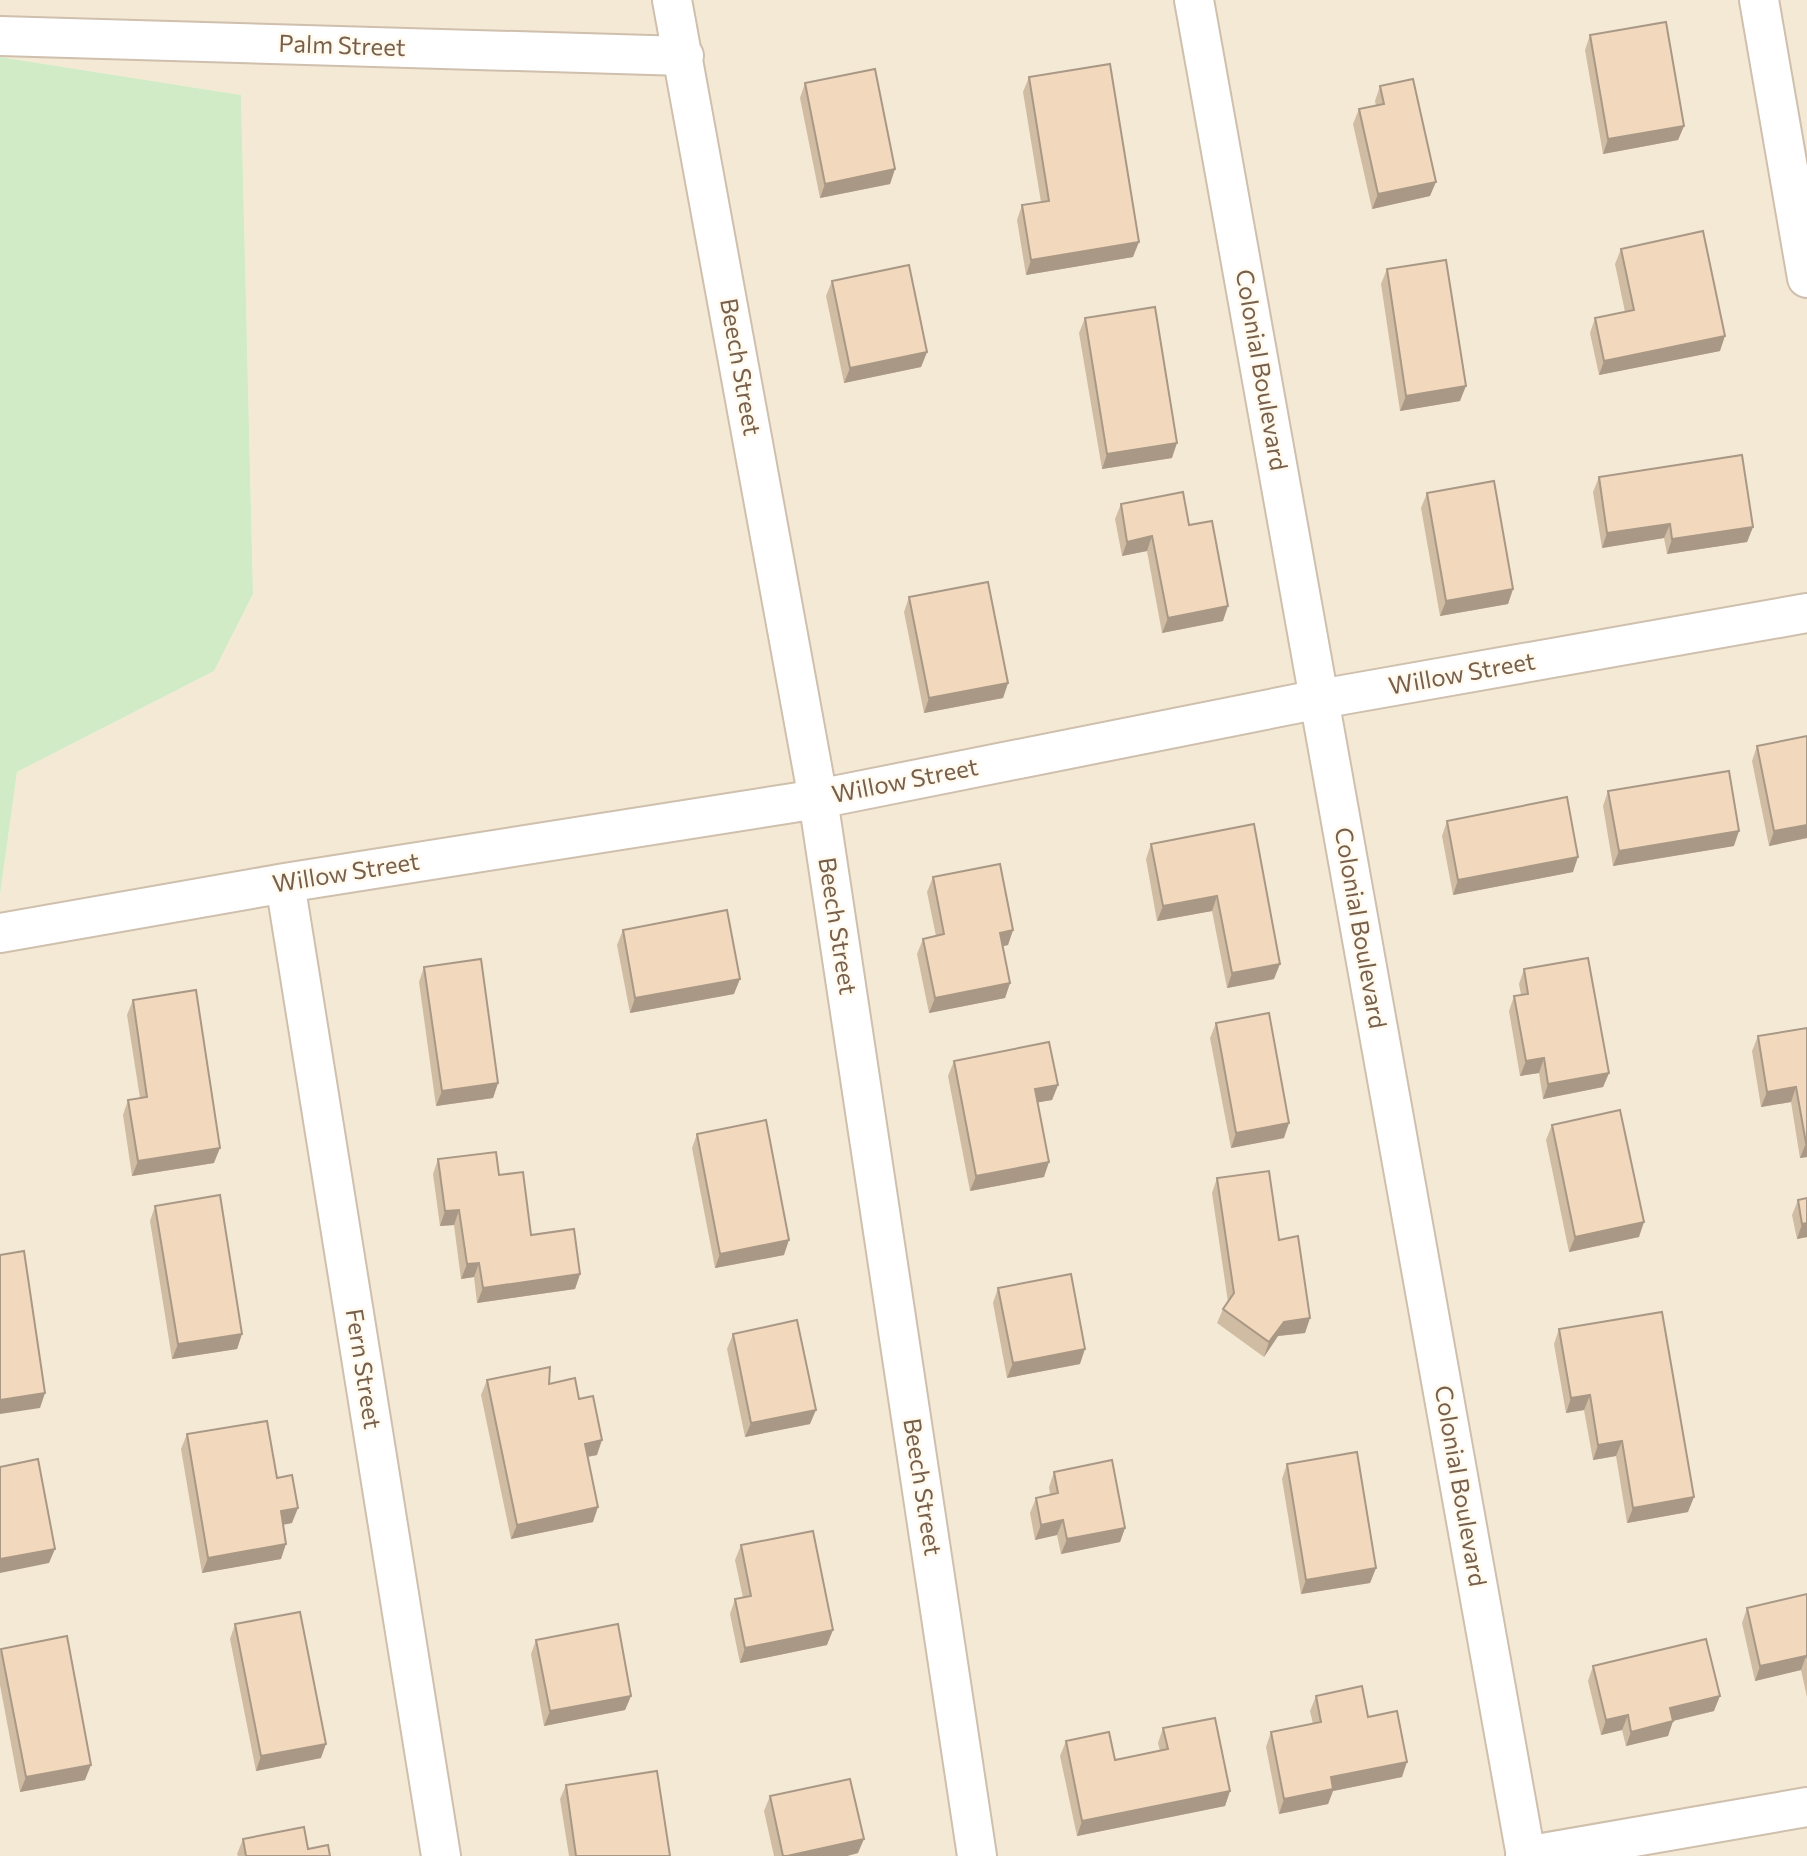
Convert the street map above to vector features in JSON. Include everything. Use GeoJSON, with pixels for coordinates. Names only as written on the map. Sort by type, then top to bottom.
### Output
{"type":"FeatureCollection","features":[{"type":"Feature","properties":{"kind":"street","name":"Beech Street"},"geometry":{"type":"LineString","coordinates":[[673,0],[818,799],[977,1856]]}},
{"type":"Feature","properties":{"kind":"street","name":"Colonial Boulevard"},"geometry":{"type":"LineString","coordinates":[[1195,0],[1526,1856]]}},
{"type":"Feature","properties":{"kind":"street"},"geometry":{"type":"LineString","coordinates":[[1759,0],[1807,278]]}},
{"type":"Feature","properties":{"kind":"street","name":"Palm Street"},"geometry":{"type":"LineString","coordinates":[[0,36],[684,55]]}},
{"type":"Feature","properties":{"kind":"street","name":"Willow Street"},"geometry":{"type":"LineString","coordinates":[[0,933],[285,883],[818,799],[1320,699],[1807,613]]}},
{"type":"Feature","properties":{"kind":"street","name":"Fern Street"},"geometry":{"type":"LineString","coordinates":[[285,883],[441,1856]]}},
{"type":"Feature","properties":{"kind":"street"},"geometry":{"type":"LineString","coordinates":[[1526,1856],[1807,1807]]}},
{"type":"Feature","properties":{"kind":"shaded area"},"geometry":{"type":"Polygon","coordinates":[[[0,0],[1807,0],[1807,1856],[0,1856],[0,895],[17,772],[214,671],[253,594],[241,95],[0,57],[0,0]]]}},
{"type":"Feature","properties":{"kind":"green space"},"geometry":{"type":"Polygon","coordinates":[[[0,57],[241,95],[253,594],[214,671],[17,772],[0,895],[0,57]]]}},
{"type":"Feature","properties":{"kind":"building"},"geometry":{"type":"Polygon","coordinates":[[[1666,22],[1684,126],[1608,139],[1590,35],[1666,22]]]}},
{"type":"Feature","properties":{"kind":"building"},"geometry":{"type":"Polygon","coordinates":[[[1110,64],[1139,242],[1031,260],[1022,205],[1049,201],[1029,77],[1110,64]]]}},
{"type":"Feature","properties":{"kind":"building"},"geometry":{"type":"Polygon","coordinates":[[[875,69],[895,169],[825,184],[805,83],[875,69]]]}},
{"type":"Feature","properties":{"kind":"building"},"geometry":{"type":"Polygon","coordinates":[[[1413,79],[1436,182],[1378,194],[1359,109],[1384,104],[1380,86],[1413,79]]]}},
{"type":"Feature","properties":{"kind":"building"},"geometry":{"type":"Polygon","coordinates":[[[1703,231],[1725,336],[1604,361],[1595,318],[1634,310],[1621,249],[1703,231]]]}},
{"type":"Feature","properties":{"kind":"building"},"geometry":{"type":"Polygon","coordinates":[[[1446,260],[1466,386],[1406,396],[1387,269],[1446,260]]]}},
{"type":"Feature","properties":{"kind":"building"},"geometry":{"type":"Polygon","coordinates":[[[909,265],[927,352],[850,368],[832,281],[909,265]]]}},
{"type":"Feature","properties":{"kind":"building"},"geometry":{"type":"Polygon","coordinates":[[[1155,307],[1177,443],[1107,454],[1085,318],[1155,307]]]}},
{"type":"Feature","properties":{"kind":"building"},"geometry":{"type":"Polygon","coordinates":[[[1742,455],[1753,527],[1672,539],[1670,524],[1607,533],[1599,477],[1742,455]]]}},
{"type":"Feature","properties":{"kind":"building"},"geometry":{"type":"Polygon","coordinates":[[[1494,481],[1513,589],[1446,601],[1427,493],[1494,481]]]}},
{"type":"Feature","properties":{"kind":"building"},"geometry":{"type":"Polygon","coordinates":[[[1183,492],[1189,525],[1212,521],[1228,606],[1168,618],[1152,536],[1127,542],[1121,504],[1183,492]]]}},
{"type":"Feature","properties":{"kind":"building"},"geometry":{"type":"Polygon","coordinates":[[[988,582],[1008,683],[929,698],[909,597],[988,582]]]}},
{"type":"Feature","properties":{"kind":"building"},"geometry":{"type":"Polygon","coordinates":[[[1807,736],[1807,825],[1774,831],[1757,746],[1807,736]]]}},
{"type":"Feature","properties":{"kind":"building"},"geometry":{"type":"Polygon","coordinates":[[[1729,771],[1739,831],[1619,851],[1608,791],[1729,771]]]}},
{"type":"Feature","properties":{"kind":"building"},"geometry":{"type":"Polygon","coordinates":[[[1567,797],[1578,857],[1458,880],[1447,821],[1567,797]]]}},
{"type":"Feature","properties":{"kind":"building"},"geometry":{"type":"Polygon","coordinates":[[[1254,824],[1280,964],[1232,973],[1217,896],[1163,906],[1151,844],[1254,824]]]}},
{"type":"Feature","properties":{"kind":"building"},"geometry":{"type":"Polygon","coordinates":[[[1000,864],[1013,930],[1000,933],[1010,983],[935,998],[923,939],[944,934],[933,877],[1000,864]]]}},
{"type":"Feature","properties":{"kind":"building"},"geometry":{"type":"Polygon","coordinates":[[[727,910],[740,979],[635,998],[623,930],[727,910]]]}},
{"type":"Feature","properties":{"kind":"building"},"geometry":{"type":"Polygon","coordinates":[[[1588,958],[1609,1073],[1548,1084],[1544,1058],[1526,1061],[1514,996],[1528,994],[1524,969],[1588,958]]]}},
{"type":"Feature","properties":{"kind":"building"},"geometry":{"type":"Polygon","coordinates":[[[481,959],[498,1083],[442,1091],[424,967],[481,959]]]}},
{"type":"Feature","properties":{"kind":"building"},"geometry":{"type":"Polygon","coordinates":[[[196,990],[220,1148],[138,1161],[128,1100],[147,1097],[133,1000],[196,990]]]}},
{"type":"Feature","properties":{"kind":"building"},"geometry":{"type":"Polygon","coordinates":[[[1269,1013],[1289,1123],[1236,1133],[1216,1023],[1269,1013]]]}},
{"type":"Feature","properties":{"kind":"building"},"geometry":{"type":"Polygon","coordinates":[[[1807,1028],[1806,1143],[1796,1087],[1767,1092],[1758,1036],[1807,1028]]]}},
{"type":"Feature","properties":{"kind":"building"},"geometry":{"type":"Polygon","coordinates":[[[1049,1042],[1058,1085],[1035,1089],[1049,1162],[976,1176],[954,1061],[1049,1042]]]}},
{"type":"Feature","properties":{"kind":"building"},"geometry":{"type":"Polygon","coordinates":[[[1620,1110],[1644,1222],[1575,1237],[1552,1125],[1620,1110]]]}},
{"type":"Feature","properties":{"kind":"building"},"geometry":{"type":"Polygon","coordinates":[[[766,1120],[789,1240],[720,1254],[697,1134],[766,1120]]]}},
{"type":"Feature","properties":{"kind":"building"},"geometry":{"type":"Polygon","coordinates":[[[496,1152],[499,1175],[523,1172],[531,1235],[574,1229],[580,1274],[483,1288],[479,1263],[467,1264],[459,1210],[445,1211],[438,1159],[496,1152]]]}},
{"type":"Feature","properties":{"kind":"building"},"geometry":{"type":"Polygon","coordinates":[[[1269,1171],[1279,1240],[1298,1236],[1310,1318],[1284,1322],[1269,1342],[1223,1309],[1234,1293],[1217,1178],[1269,1171]]]}},
{"type":"Feature","properties":{"kind":"building"},"geometry":{"type":"Polygon","coordinates":[[[220,1195],[242,1334],[178,1344],[155,1206],[220,1195]]]}},
{"type":"Feature","properties":{"kind":"building"},"geometry":{"type":"Polygon","coordinates":[[[1807,1198],[1807,1223],[1802,1224],[1798,1200],[1807,1198]]]}},
{"type":"Feature","properties":{"kind":"building"},"geometry":{"type":"Polygon","coordinates":[[[24,1251],[45,1393],[0,1400],[0,1255],[24,1251]]]}},
{"type":"Feature","properties":{"kind":"building"},"geometry":{"type":"Polygon","coordinates":[[[1071,1274],[1085,1349],[1013,1363],[998,1288],[1071,1274]]]}},
{"type":"Feature","properties":{"kind":"building"},"geometry":{"type":"Polygon","coordinates":[[[1662,1312],[1694,1497],[1633,1508],[1622,1441],[1598,1445],[1590,1395],[1571,1398],[1559,1329],[1662,1312]]]}},
{"type":"Feature","properties":{"kind":"building"},"geometry":{"type":"Polygon","coordinates":[[[797,1320],[816,1410],[751,1423],[733,1334],[797,1320]]]}},
{"type":"Feature","properties":{"kind":"building"},"geometry":{"type":"Polygon","coordinates":[[[550,1367],[549,1384],[575,1378],[579,1399],[593,1396],[602,1440],[585,1444],[598,1507],[517,1525],[487,1380],[550,1367]]]}},
{"type":"Feature","properties":{"kind":"building"},"geometry":{"type":"Polygon","coordinates":[[[267,1421],[277,1478],[292,1475],[298,1508],[281,1511],[286,1544],[208,1558],[187,1434],[267,1421]]]}},
{"type":"Feature","properties":{"kind":"building"},"geometry":{"type":"Polygon","coordinates":[[[1357,1452],[1376,1568],[1306,1580],[1287,1464],[1357,1452]]]}},
{"type":"Feature","properties":{"kind":"building"},"geometry":{"type":"Polygon","coordinates":[[[38,1459],[55,1549],[0,1559],[0,1467],[38,1459]]]}},
{"type":"Feature","properties":{"kind":"building"},"geometry":{"type":"Polygon","coordinates":[[[1112,1460],[1125,1528],[1067,1539],[1063,1520],[1041,1525],[1036,1498],[1058,1493],[1054,1472],[1112,1460]]]}},
{"type":"Feature","properties":{"kind":"building"},"geometry":{"type":"Polygon","coordinates":[[[813,1531],[833,1630],[745,1648],[735,1599],[751,1596],[741,1545],[813,1531]]]}},
{"type":"Feature","properties":{"kind":"building"},"geometry":{"type":"Polygon","coordinates":[[[1807,1594],[1807,1658],[1806,1656],[1760,1666],[1747,1608],[1807,1594]]]}},
{"type":"Feature","properties":{"kind":"building"},"geometry":{"type":"Polygon","coordinates":[[[300,1612],[326,1744],[261,1756],[235,1624],[300,1612]]]}},
{"type":"Feature","properties":{"kind":"building"},"geometry":{"type":"Polygon","coordinates":[[[618,1624],[631,1696],[550,1711],[536,1640],[618,1624]]]}},
{"type":"Feature","properties":{"kind":"building"},"geometry":{"type":"Polygon","coordinates":[[[67,1636],[91,1765],[26,1777],[1,1649],[67,1636]]]}},
{"type":"Feature","properties":{"kind":"building"},"geometry":{"type":"Polygon","coordinates":[[[1706,1639],[1720,1696],[1670,1708],[1673,1721],[1631,1732],[1628,1715],[1606,1720],[1593,1666],[1706,1639]]]}},
{"type":"Feature","properties":{"kind":"building"},"geometry":{"type":"Polygon","coordinates":[[[1362,1686],[1368,1717],[1397,1711],[1407,1762],[1331,1777],[1333,1789],[1284,1799],[1271,1732],[1321,1722],[1316,1696],[1362,1686]]]}},
{"type":"Feature","properties":{"kind":"building"},"geometry":{"type":"Polygon","coordinates":[[[1215,1718],[1230,1791],[1082,1821],[1066,1741],[1109,1732],[1115,1760],[1168,1749],[1163,1728],[1215,1718]]]}},
{"type":"Feature","properties":{"kind":"building"},"geometry":{"type":"Polygon","coordinates":[[[657,1771],[670,1856],[576,1856],[566,1785],[657,1771]]]}},
{"type":"Feature","properties":{"kind":"building"},"geometry":{"type":"Polygon","coordinates":[[[850,1779],[864,1839],[783,1856],[770,1796],[850,1779]]]}},
{"type":"Feature","properties":{"kind":"building"},"geometry":{"type":"Polygon","coordinates":[[[304,1827],[308,1849],[328,1845],[330,1856],[246,1856],[243,1839],[304,1827]]]}}]}
